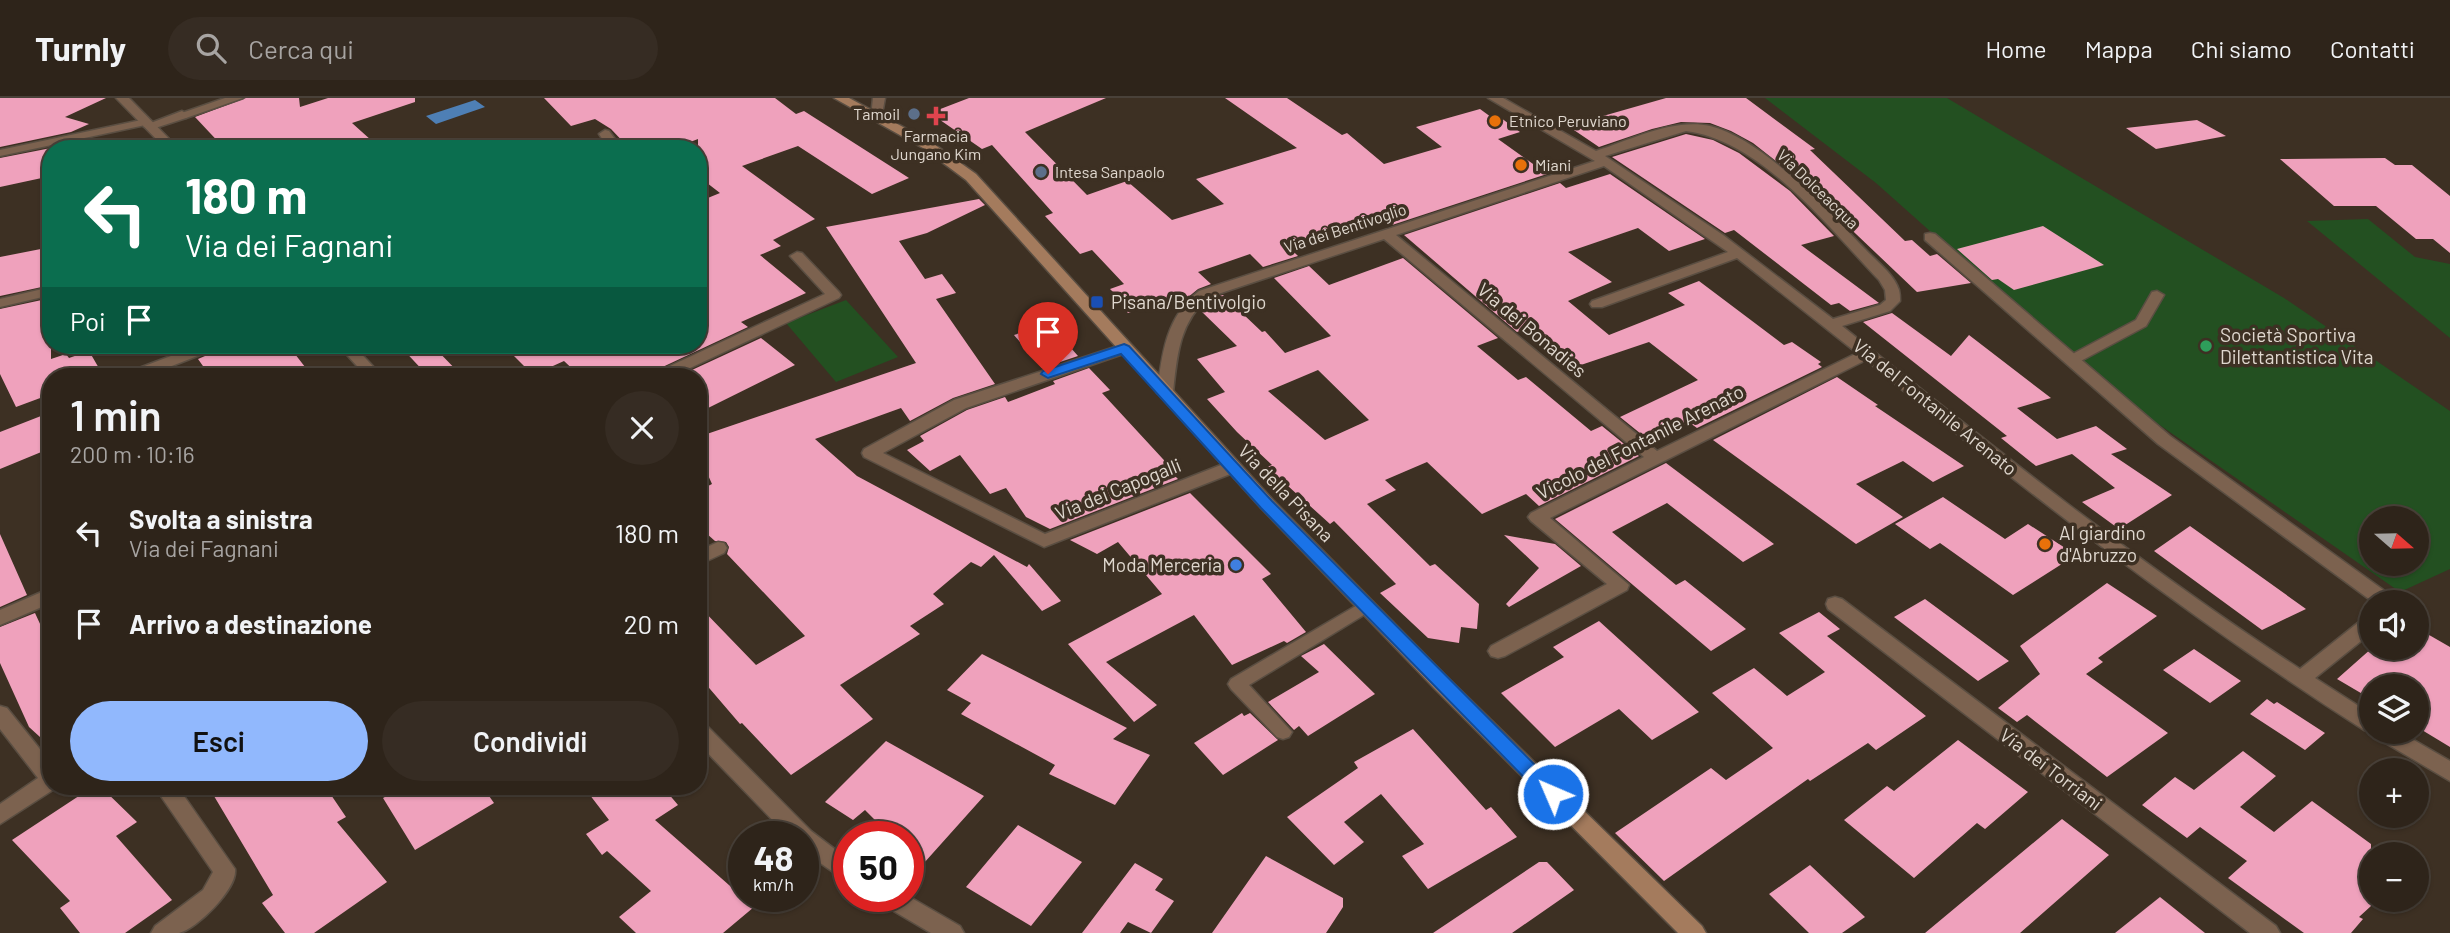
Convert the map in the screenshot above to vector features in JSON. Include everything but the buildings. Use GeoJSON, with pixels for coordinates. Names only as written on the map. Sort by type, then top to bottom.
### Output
{"type":"FeatureCollection","features":[{"type":"Feature","properties":{"kind":"main road","name":"Via della Pisana"},"geometry":{"type":"LineString","coordinates":[[840,98],[940,153],[971,177],[1232,467],[1366,606],[1694,933]]}},
{"type":"Feature","properties":{"kind":"street"},"geometry":{"type":"LineString","coordinates":[[122,98],[164,140]]}},
{"type":"Feature","properties":{"kind":"street"},"geometry":{"type":"LineString","coordinates":[[148,124],[236,98]]}},
{"type":"Feature","properties":{"kind":"street"},"geometry":{"type":"LineString","coordinates":[[877,117],[879,98]]}},
{"type":"Feature","properties":{"kind":"street","name":"Via del Fontanile Arenato"},"geometry":{"type":"LineString","coordinates":[[1494,98],[1673,206],[1869,353],[1979,444],[2196,611],[2359,716]]}},
{"type":"Feature","properties":{"kind":"street","name":"Via Dolceacqua"},"geometry":{"type":"LineString","coordinates":[[1599,159],[1685,127],[1695,126],[1724,134],[1767,163],[1885,278],[1892,290],[1893,301],[1885,308],[1831,324]]}},
{"type":"Feature","properties":{"kind":"street"},"geometry":{"type":"LineString","coordinates":[[605,134],[609,140]]}},
{"type":"Feature","properties":{"kind":"street","name":"Via dei Bentivoglio"},"geometry":{"type":"LineString","coordinates":[[1165,393],[1175,329],[1179,319],[1199,297],[1599,159]]}},
{"type":"Feature","properties":{"kind":"street","name":"Via dei Bonadies"},"geometry":{"type":"LineString","coordinates":[[1385,233],[1654,457]]}},
{"type":"Feature","properties":{"kind":"street"},"geometry":{"type":"LineString","coordinates":[[1930,237],[2155,432],[2221,484],[2369,590]]}},
{"type":"Feature","properties":{"kind":"street"},"geometry":{"type":"LineString","coordinates":[[1597,304],[1738,253]]}},
{"type":"Feature","properties":{"kind":"street"},"geometry":{"type":"LineString","coordinates":[[678,368],[834,295],[797,256]]}},
{"type":"Feature","properties":{"kind":"street"},"geometry":{"type":"LineString","coordinates":[[0,303],[42,293]]}},
{"type":"Feature","properties":{"kind":"street","name":"Via dei Capogalli"},"geometry":{"type":"LineString","coordinates":[[1124,349],[960,404],[870,453],[1044,541],[1232,467]]}},
{"type":"Feature","properties":{"kind":"street","name":"Vicolo del Fontanile Arenato"},"geometry":{"type":"LineString","coordinates":[[1498,651],[1620,584],[1537,517],[1869,353]]}},
{"type":"Feature","properties":{"kind":"street"},"geometry":{"type":"LineString","coordinates":[[153,368],[189,354]]}},
{"type":"Feature","properties":{"kind":"street"},"geometry":{"type":"LineString","coordinates":[[353,354],[367,368]]}},
{"type":"Feature","properties":{"kind":"street"},"geometry":{"type":"LineString","coordinates":[[707,554],[718,548]]}},
{"type":"Feature","properties":{"kind":"street"},"geometry":{"type":"LineString","coordinates":[[0,618],[42,599]]}},
{"type":"Feature","properties":{"kind":"street","name":"Via dei Torriani"},"geometry":{"type":"LineString","coordinates":[[1835,604],[2268,933]]}},
{"type":"Feature","properties":{"kind":"street"},"geometry":{"type":"LineString","coordinates":[[2300,679],[2359,632]]}},
{"type":"Feature","properties":{"kind":"street"},"geometry":{"type":"LineString","coordinates":[[0,714],[42,768]]}},
{"type":"Feature","properties":{"kind":"street"},"geometry":{"type":"LineString","coordinates":[[707,739],[786,821]]}},
{"type":"Feature","properties":{"kind":"street"},"geometry":{"type":"LineString","coordinates":[[2404,744],[2450,772]]}},
{"type":"Feature","properties":{"kind":"street"},"geometry":{"type":"LineString","coordinates":[[0,815],[42,786]]}},
{"type":"Feature","properties":{"kind":"street"},"geometry":{"type":"LineString","coordinates":[[163,933],[211,897],[225,876],[224,869],[171,795]]}},
{"type":"Feature","properties":{"kind":"street"},"geometry":{"type":"LineString","coordinates":[[819,850],[833,861]]}},
{"type":"Feature","properties":{"kind":"street"},"geometry":{"type":"LineString","coordinates":[[916,912],[952,933]]}},
{"type":"Feature","properties":{"kind":"lane"},"geometry":{"type":"LineString","coordinates":[[66,140],[148,124]]}},
{"type":"Feature","properties":{"kind":"lane"},"geometry":{"type":"LineString","coordinates":[[0,153],[42,145]]}},
{"type":"Feature","properties":{"kind":"lane"},"geometry":{"type":"LineString","coordinates":[[2072,360],[2141,323],[2157,295]]}},
{"type":"Feature","properties":{"kind":"lane"},"geometry":{"type":"LineString","coordinates":[[1283,732],[1237,684],[1366,606]]}},
{"type":"Feature","properties":{"kind":"green space","name":"Società Sportiva Dilettantistica Vita"},"geometry":{"type":"Polygon","coordinates":[[[1765,98],[1947,98],[2284,298],[2450,411],[2450,569],[2404,590],[2397,590],[2377,576],[2429,576],[2429,506],[2359,506],[2359,564],[2105,387],[1876,183],[1765,98]]]}},
{"type":"Feature","properties":{"kind":"green space"},"geometry":{"type":"Polygon","coordinates":[[[2368,219],[2415,257],[2450,264],[2450,338],[2307,221],[2368,219]]]}},
{"type":"Feature","properties":{"kind":"green space"},"geometry":{"type":"Polygon","coordinates":[[[846,300],[898,357],[836,382],[786,323],[846,300]]]}},
{"type":"Feature","properties":{"kind":"water"},"geometry":{"type":"Polygon","coordinates":[[[475,100],[485,107],[436,124],[426,116],[475,100]]]}},
{"type":"Feature","properties":{"kind":"place","name":"Tamoil"},"geometry":{"type":"Point","coordinates":[914,114]}},
{"type":"Feature","properties":{"kind":"place","name":"Farmacia Jungano Kim"},"geometry":{"type":"Point","coordinates":[936,116]}},
{"type":"Feature","properties":{"kind":"place","name":"Etnico Peruviano"},"geometry":{"type":"Point","coordinates":[1495,121]}},
{"type":"Feature","properties":{"kind":"place","name":"Miani"},"geometry":{"type":"Point","coordinates":[1521,165]}},
{"type":"Feature","properties":{"kind":"place","name":"Intesa Sanpaolo"},"geometry":{"type":"Point","coordinates":[1041,172]}},
{"type":"Feature","properties":{"kind":"place","name":"Pisana/Bentivolgio"},"geometry":{"type":"Point","coordinates":[1097,302]}},
{"type":"Feature","properties":{"kind":"place","name":"Società Sportiva Dilettantistica Vita"},"geometry":{"type":"Point","coordinates":[2206,346]}},
{"type":"Feature","properties":{"kind":"place","name":"Al giardino d'Abruzzo"},"geometry":{"type":"Point","coordinates":[2045,544]}},
{"type":"Feature","properties":{"kind":"place","name":"Moda Merceria"},"geometry":{"type":"Point","coordinates":[1236,565]}},
{"type":"Feature","properties":{"kind":"route"},"geometry":{"type":"LineString","coordinates":[[1048,374],[1124,349],[1267,505],[1553,794]]}}]}
